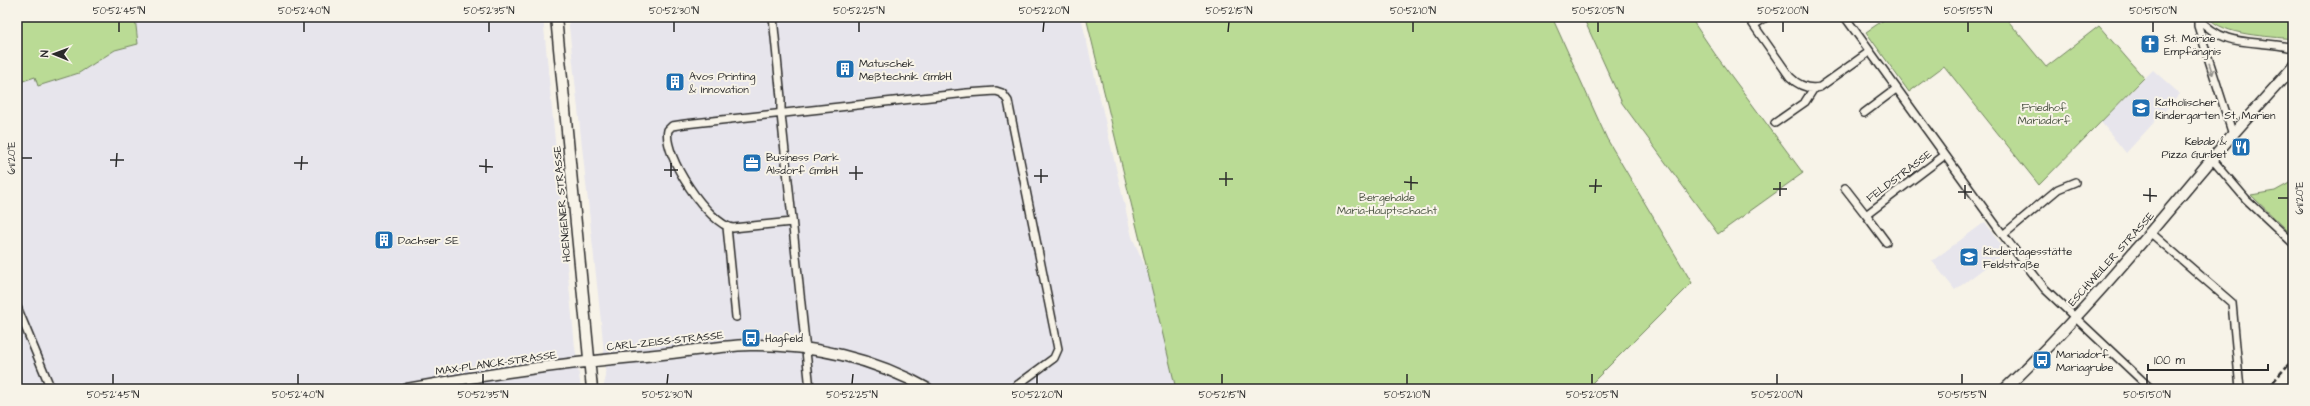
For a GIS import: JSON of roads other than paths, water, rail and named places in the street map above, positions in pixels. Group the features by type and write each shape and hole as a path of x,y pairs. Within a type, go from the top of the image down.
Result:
{"street":[{"name":"HOENGENER STRASSE","path":"556,17 588,361 592,389"},
{"path":"773,17 781,98 781,114 810,389"},
{"path":"1748,17 1796,84 1814,88 1820,87 1869,52"},
{"path":"1754,25 1766,17"},
{"name":"FELDSTRASSE","path":"1845,17 2003,235 2045,289 2151,389"},
{"path":"2198,18 2208,28 2229,39 2293,48"},
{"path":"2198,18 2198,26 2233,136"},
{"name":"ESCHWEILER STRASSE","path":"2005,389 2076,317 2151,233 2212,159 2293,67"},
{"path":"1775,123 1805,102 1814,88"},
{"path":"1864,113 1896,89"},
{"path":"736,317 727,227 697,198 679,173 668,142 668,130 672,126 996,91 1002,93 1009,108 1058,349 1054,358 1012,389"},
{"name":"FELDSTRASSE","path":"1866,215 1945,155"},
{"path":"2212,159 2246,199 2293,243"},
{"path":"2003,235 2058,189 2075,182"},
{"name":"FELDSTRASSE","path":"1845,188 1886,242"},
{"path":"727,227 792,222"},
{"path":"2151,233 2232,303 2240,389"},
{"path":"17,307 52,389"},
{"name":"CARL-ZEISS-STRASSE","path":"588,361 750,345 806,348 872,363 928,389"},
{"name":"MAX-PLANCK-STRASSE","path":"407,389 588,361"}],"railway":[{"path":"2267,389 2293,359"}],"place":[{"name":"St. Mariae Empfängnis","path":"2150,44"},
{"name":"Matuschek Meßtechnik GmbH","path":"845,69"},
{"name":"Avos Printing & Innovation","path":"675,82"},
{"name":"Katholischer Kindergarten St. Marien","path":"2141,108"},
{"name":"Kebab & Pizza Gurbet","path":"2241,147"},
{"name":"Business Park Alsdorf GmbH","path":"752,163"},
{"name":"Dachser SE","path":"384,240"},
{"name":"Kindertagesstätte Feldstraße","path":"1969,257"},
{"name":"Hagfeld","path":"751,338"},
{"name":"Mariadorf Mariagrube","path":"2042,360"}],"park label":[{"name":"Friedhof Mariadorf","path":"2044,113"},
{"name":"Bergehalde Maria-Hauptschacht","path":"1387,203"}]}
